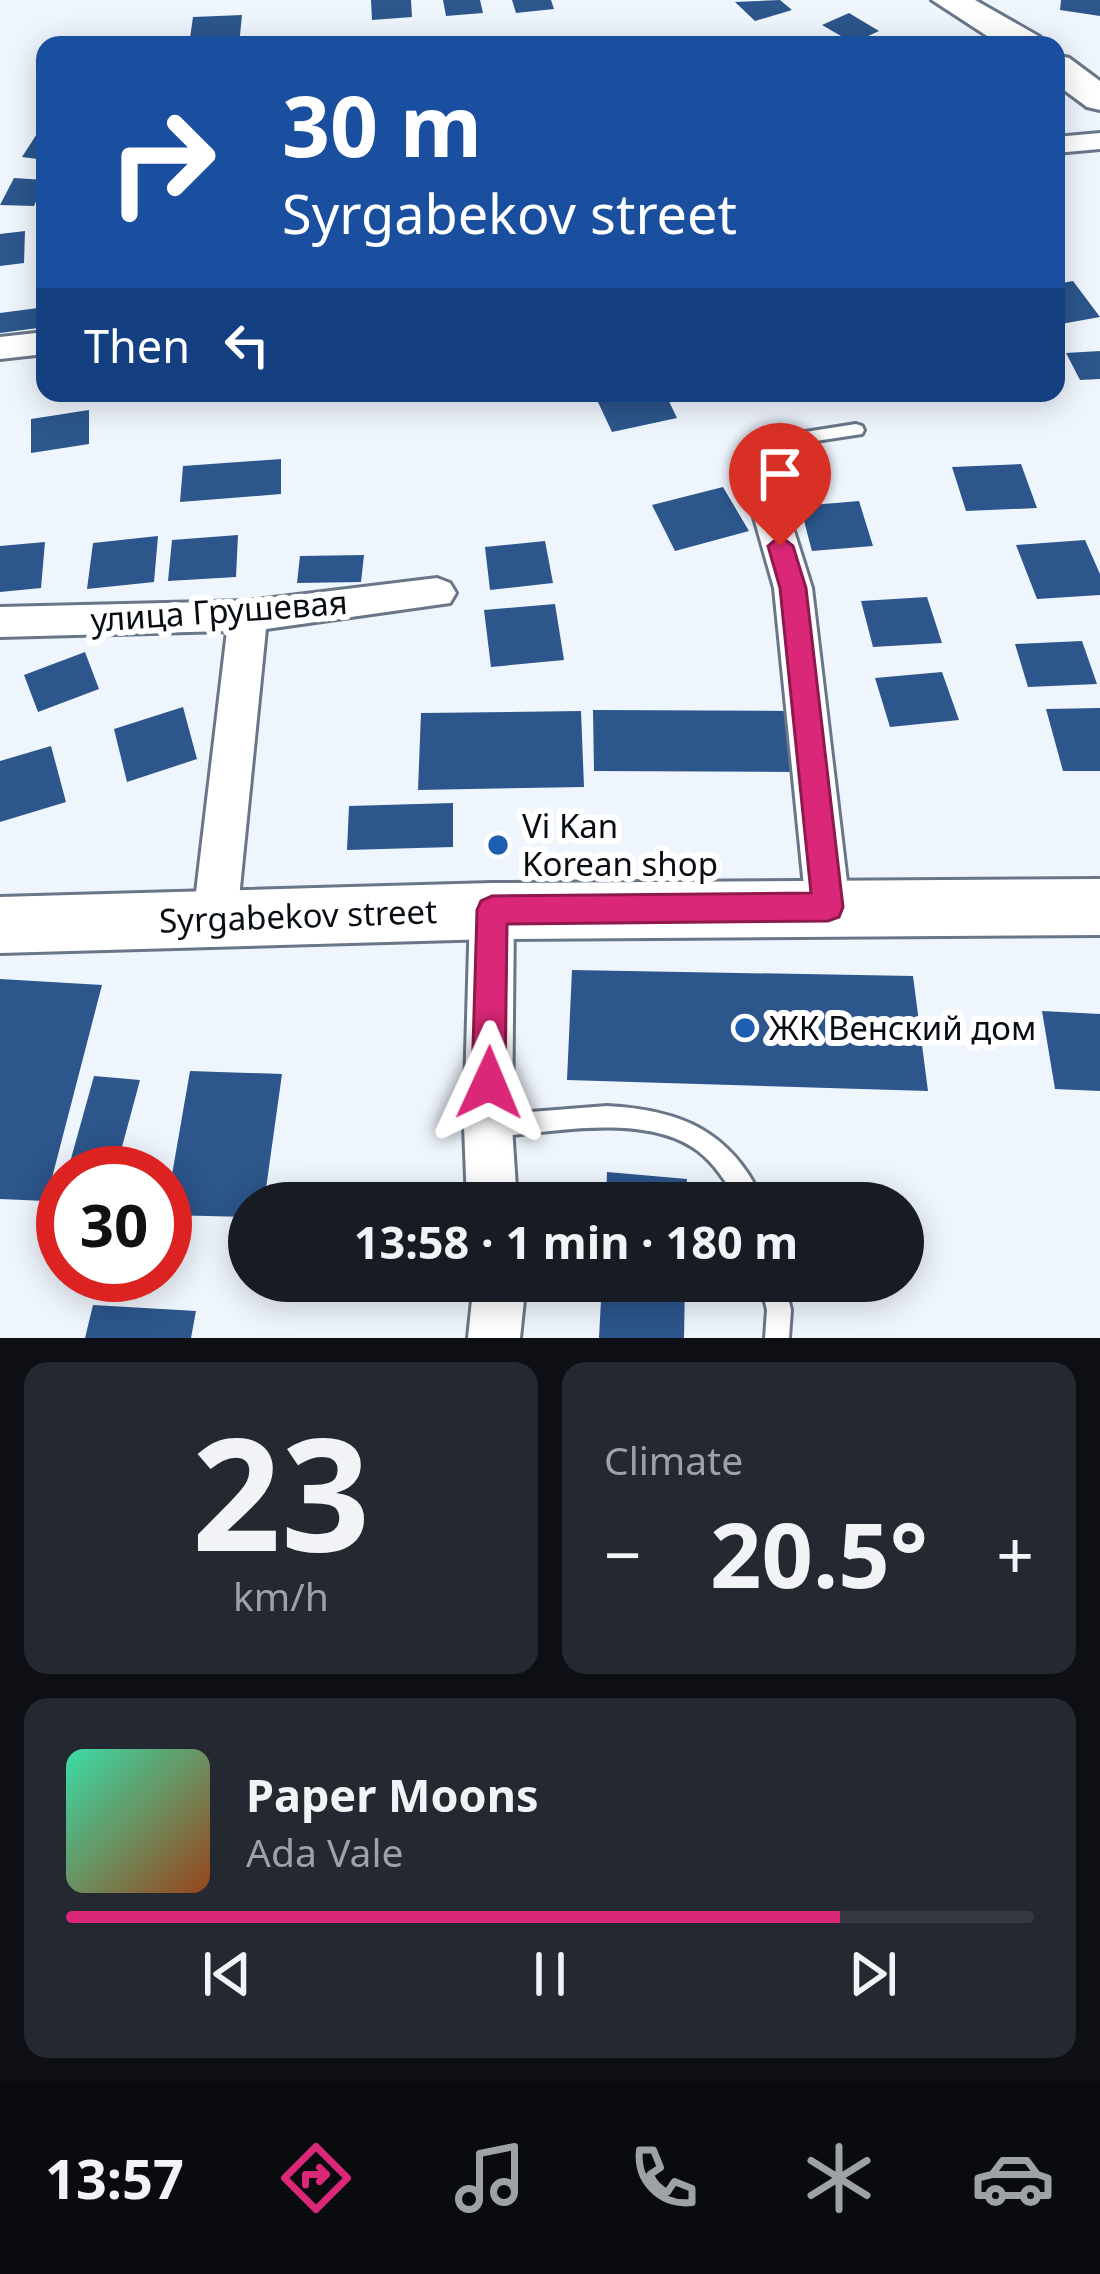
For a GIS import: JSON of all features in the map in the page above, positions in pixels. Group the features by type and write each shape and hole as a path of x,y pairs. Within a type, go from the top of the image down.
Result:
{"street":[{"path":"950,0 1012,36"},
{"path":"1065,73 1100,99"},
{"path":"1065,144 1100,141"},
{"path":"0,348 36,344"},
{"path":"755,461 793,588 828,907"},
{"name":"улица Грушевая","path":"0,622 248,616 437,593"},
{"path":"215,918 248,616"},
{"name":"Syrgabekov street","path":"0,925 492,910 1100,907"},
{"path":"492,910 488,1126 492,1182"},
{"path":"494,1338 498,1302"}],"lane":[{"path":"755,461 760,449 773,442 856,430"},
{"path":"488,1126 633,1116 688,1129 736,1167 743,1182"},
{"path":"777,1302 777,1338"}],"building":[{"path":"371,0 411,0 412,17 372,20"},
{"path":"443,0 480,0 483,13 446,16"},
{"path":"512,0 551,0 554,9 516,13"},
{"path":"780,0 792,10 755,21 735,2"},
{"path":"1061,0 1100,0 1100,16 1060,10"},
{"path":"849,13 879,31 841,36 822,25"},
{"path":"242,15 240,36 190,36 193,17"},
{"path":"36,135 36,159 22,157"},
{"path":"14,178 36,179 34,206 0,205"},
{"path":"25,231 24,263 0,266 0,234"},
{"path":"1073,281 1100,317 1065,323 1065,282"},
{"path":"36,308 36,328 0,333 0,313"},
{"path":"1100,351 1100,379 1080,380 1066,353"},
{"path":"598,402 669,402 677,418 612,432"},
{"path":"89,410 89,444 31,453 31,419"},
{"path":"281,459 281,494 180,502 183,466"},
{"path":"1021,464 1037,508 966,511 952,467"},
{"path":"723,487 749,531 675,551 652,505"},
{"path":"859,501 873,546 812,551 800,506"},
{"path":"238,535 236,577 168,581 172,540"},
{"path":"158,536 154,582 87,589 93,543"},
{"path":"1085,540 1100,574 1100,595 1037,599 1016,545"},
{"path":"545,541 553,583 490,590 485,547"},
{"path":"45,542 41,588 0,592 0,546"},
{"path":"364,555 361,582 297,583 300,556"},
{"path":"927,597 942,643 873,647 861,601"},
{"path":"555,604 564,660 491,667 484,610"},
{"path":"1082,641 1097,684 1028,687 1015,644"},
{"path":"85,652 99,689 38,712 24,675"},
{"path":"942,672 959,720 890,727 875,678"},
{"path":"183,707 197,759 127,782 114,729"},
{"path":"1100,708 1100,771 1063,771 1046,709"},
{"path":"593,710 789,711 796,772 594,771"},
{"path":"581,711 584,787 418,790 421,713"},
{"path":"51,746 66,802 0,822 0,761"},
{"path":"453,803 453,847 347,850 349,806"},
{"name":"ЖК Венский дом","path":"572,970 913,976 928,1091 567,1080"},
{"path":"0,979 102,985 60,1146 36,1146 36,1201 0,1199"},
{"path":"1042,1011 1100,1014 1100,1091 1055,1089"},
{"path":"190,1071 282,1074 267,1182 228,1182 228,1216 192,1216 192,1146 177,1146"},
{"path":"94,1076 140,1080 122,1146 75,1146"},
{"path":"607,1172 687,1179 687,1182 607,1182"},
{"path":"601,1302 685,1302 684,1338 599,1338"},
{"path":"93,1305 196,1311 191,1338 85,1338"}],"place":[{"name":"Vi Kan Korean shop","path":"498,845"},
{"name":"ЖК Венский дом","path":"745,1028"}],"route":[{"path":"489,1083 492,910 828,907 793,588 780,546"}]}
